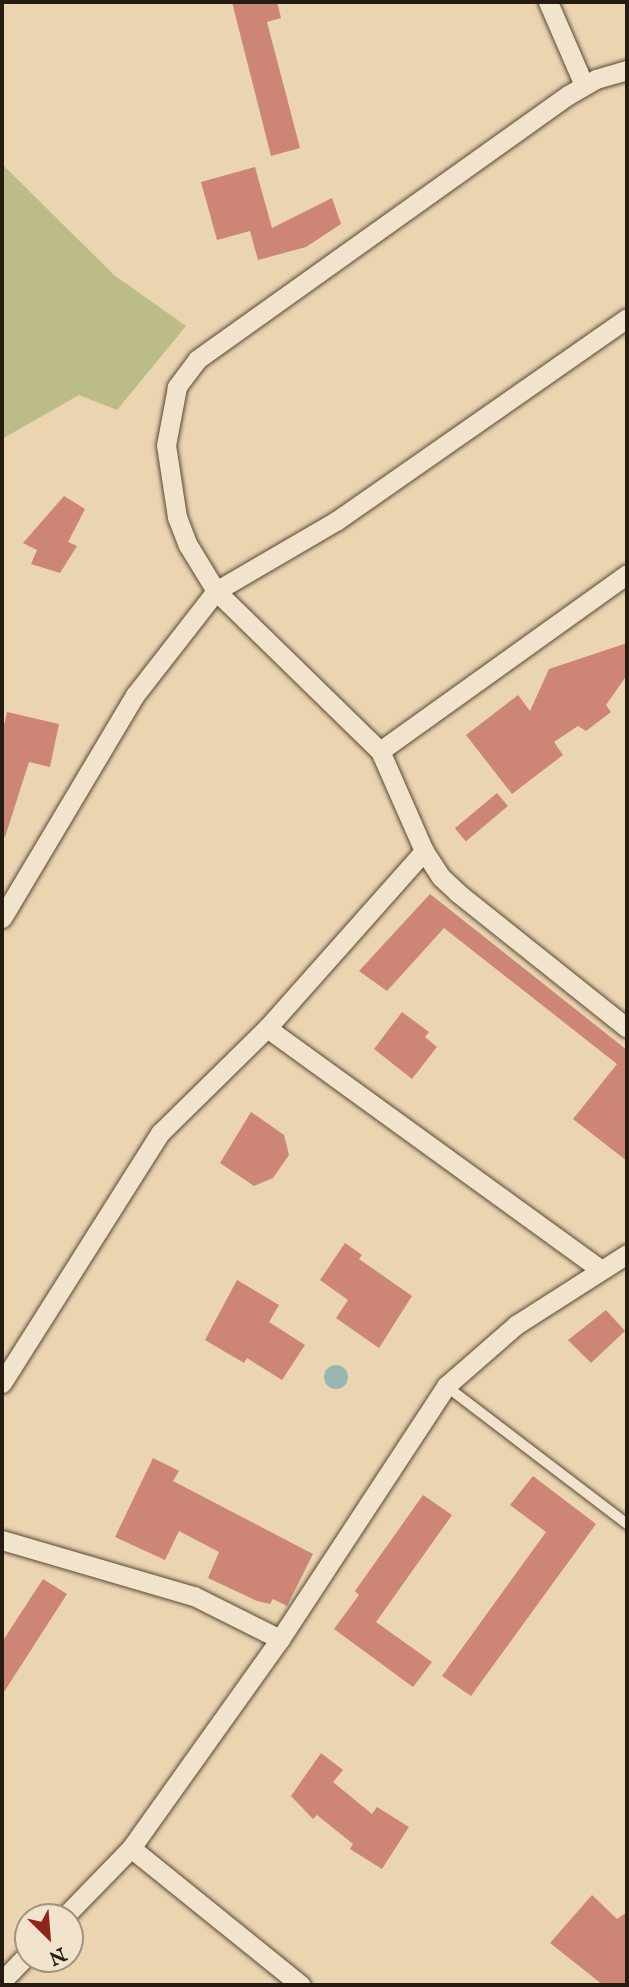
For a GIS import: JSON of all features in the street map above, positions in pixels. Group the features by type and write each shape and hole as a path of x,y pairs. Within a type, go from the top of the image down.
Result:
{"street":[{"path":"548,2 584,85"},
{"path":"627,70 584,85 197,360 177,387 166,445 177,517 188,545 216,591 380,751 424,852 440,877 627,1028"},
{"path":"2,918 135,695 216,591 336,521 627,318"},
{"path":"380,751 627,574"},
{"path":"2,1383 160,1133 267,1028 424,852"},
{"path":"267,1028 599,1268"},
{"path":"77,1903 131,1847 280,1639 446,1386 516,1325 599,1268 627,1254"},
{"path":"2,1540 194,1595 280,1639"},
{"path":"131,1847 300,1985"}],"lane":[{"path":"446,1386 627,1524"}],"green space":[{"path":"2,164 114,275 186,326 117,410 79,395 2,439"}],"water":[{"path":"336,1365 344,1369 348,1377 344,1385 336,1389 328,1385 324,1377 328,1369"}],"building":[{"path":"232,2 277,2 281,18 267,22 300,148 271,156"},
{"path":"255,167 272,228 332,198 341,224 306,247 258,260 250,231 217,240 201,182"},
{"path":"64,496 85,509 68,542 77,546 60,573 31,564 37,550 23,543"},
{"path":"627,643 627,675 606,705 611,712 586,731 578,726 554,742 563,755 512,794 466,735 518,695 530,711 549,669"},
{"path":"7,712 59,724 50,767 29,762 5,837 2,836 2,734"},
{"path":"497,793 508,806 466,841 455,828"},
{"path":"430,894 627,1050 627,1161 573,1119 617,1064 444,928 387,991 359,971"},
{"path":"402,1012 429,1032 425,1037 437,1047 412,1079 374,1049"},
{"path":"251,1112 284,1135 289,1155 273,1178 254,1186 220,1163"},
{"path":"345,1243 362,1255 359,1259 412,1296 379,1348 336,1318 348,1300 320,1280"},
{"path":"237,1280 279,1305 269,1322 305,1345 282,1380 247,1358 244,1363 205,1340"},
{"path":"606,1310 625,1331 591,1363 568,1340"},
{"path":"153,1458 179,1471 173,1481 313,1554 287,1606 273,1599 270,1604 257,1601 208,1578 219,1552 179,1531 165,1560 115,1537"},
{"path":"533,1476 596,1524 471,1696 442,1676 546,1532 510,1505"},
{"path":"423,1495 452,1515 376,1622 432,1662 413,1687 334,1629 359,1595 355,1591"},
{"path":"43,1579 67,1594 2,1695 2,1642"},
{"path":"321,1753 343,1770 333,1782 372,1814 377,1807 409,1827 382,1869 350,1849 353,1844 317,1815 313,1819 291,1796"},
{"path":"592,1895 617,1919 627,1912 627,1985 603,1985 550,1943"}]}
